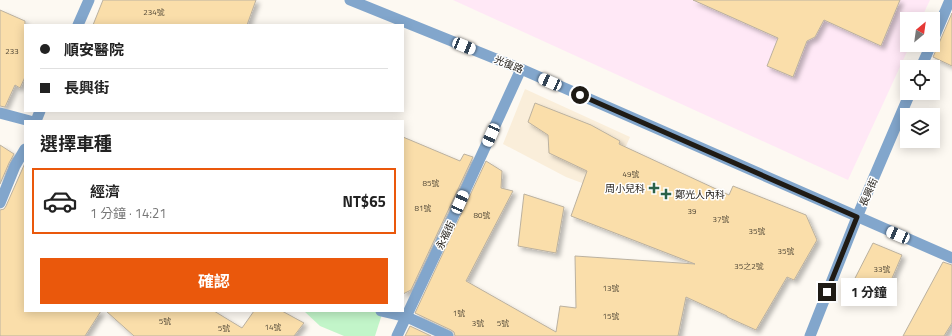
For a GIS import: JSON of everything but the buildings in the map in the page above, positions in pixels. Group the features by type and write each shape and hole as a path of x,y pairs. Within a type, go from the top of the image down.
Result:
{"street":[{"path":"78,24 89,0"},
{"name":"光復路","path":"350,0 521,69 952,258"},
{"path":"940,24 950,0"},
{"name":"永福街","path":"397,336 521,69"},
{"name":"長興街","path":"810,336 857,217 907,100"},
{"path":"0,113 26,120"},
{"path":"0,203 15,166 24,152"},
{"path":"385,312 406,317 448,336"}],"shaded area":[{"path":"453,0 930,0 924,12 900,12 900,52 907,52 903,60 900,60 900,67 848,180"},
{"path":"525,89 630,137 606,192 566,177 503,144"}],"green space":[{"path":"305,312 383,312 375,336 344,336 320,326"}],"place":[{"name":"周小兒科","path":"654,188"},
{"name":"鄭光人內科","path":"666,194"}],"route":[{"path":"580,95 857,217 827,292"}]}
